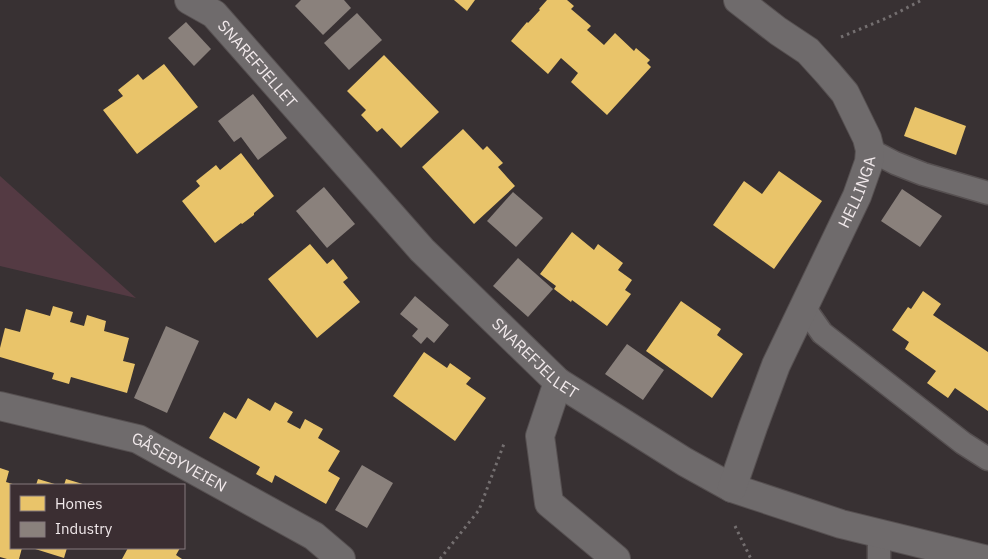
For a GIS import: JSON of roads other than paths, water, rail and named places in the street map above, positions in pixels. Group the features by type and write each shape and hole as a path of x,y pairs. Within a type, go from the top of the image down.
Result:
{"street":[{"name":"SNAREFJELLET","path":"190,0 214,14 422,250 558,382 685,462 732,488 841,524 879,546 984,559"},
{"name":"HELLINGA","path":"732,488 776,364 857,196 870,150 867,138 845,93 808,51 778,31 738,0"},
{"path":"558,382 540,436 549,503 616,559"},
{"name":"GÅSEBYVEIEN","path":"0,406 138,439 314,536 341,559"}],"lane":[{"path":"870,150 895,163 923,174 988,193"},
{"path":"803,306 822,333 963,443 988,459"}]}
